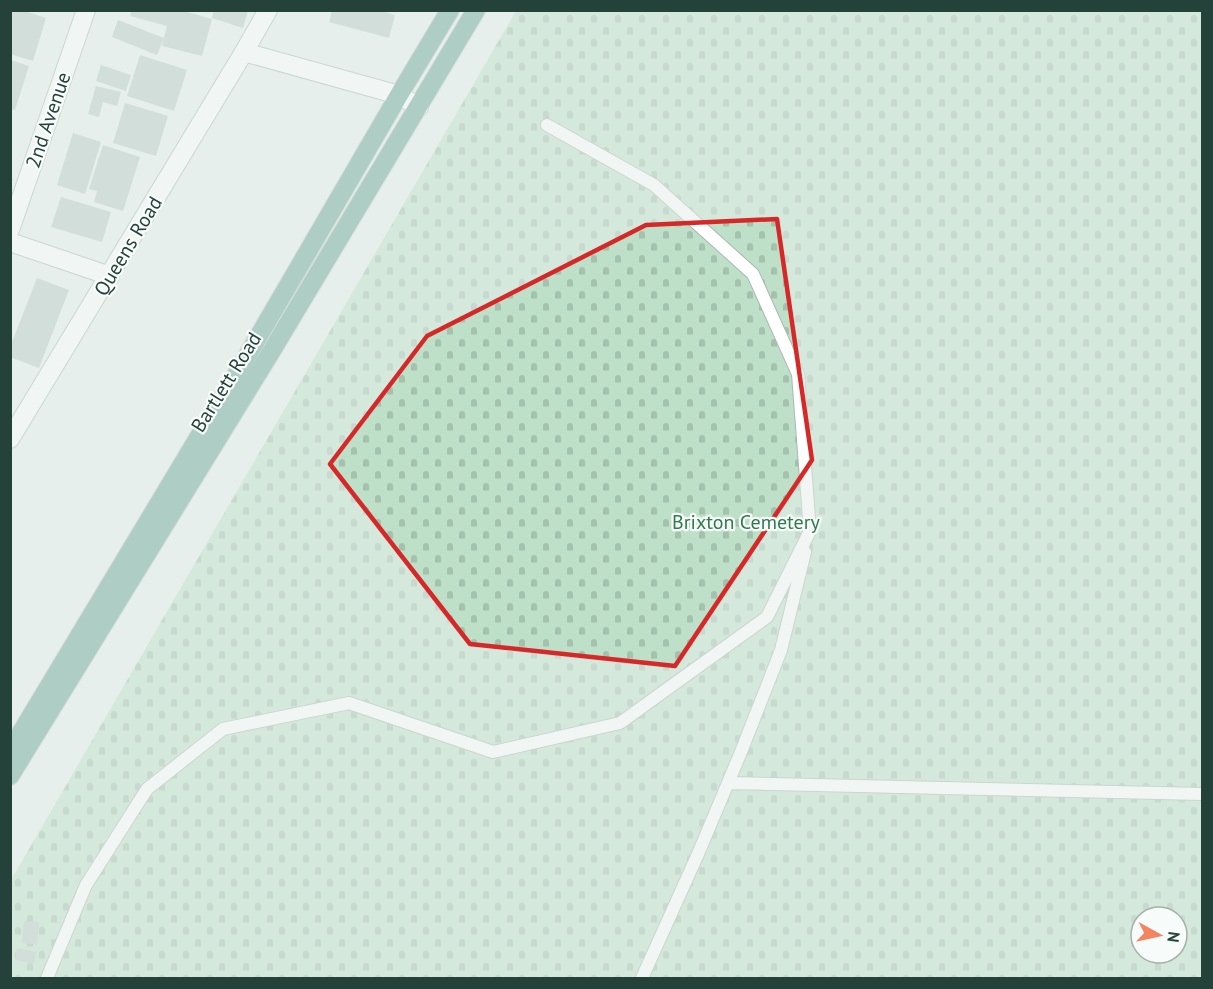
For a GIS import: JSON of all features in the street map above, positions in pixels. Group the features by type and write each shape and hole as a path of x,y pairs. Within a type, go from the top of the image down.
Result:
{"main road":[{"name":"2nd Avenue","path":"10,230 86,10"},
{"name":"Queens Road","path":"10,439 268,10"},
{"name":"Bartlett Road","path":"10,751 233,380 450,10"},
{"name":"Bartlett Road","path":"10,776 271,352 419,107 472,12"},
{"path":"244,52 399,95 419,107"},
{"path":"10,242 110,276"}],"lane":[{"path":"547,125 654,185 753,274 798,374 810,531 782,650 698,854 642,978"},
{"path":"47,978 86,885 147,789 223,729 349,704 494,752 620,723 767,617 810,531"},
{"path":"728,783 1203,794"}],"highlighted area":[{"path":"777,219 812,460 675,666 470,644 330,464 427,336 646,225"}],"green space":[{"name":"Brixton Cemetery","path":"516,11 1202,11 1202,978 11,978 11,880"}],"building":[{"path":"10,10 22,10 46,18 33,61 10,54"},
{"path":"132,10 180,10 212,19 202,56 162,46 167,26 130,16"},
{"path":"214,10 248,10 243,28 212,18"},
{"path":"332,10 378,10 395,15 389,38 329,22"},
{"path":"118,20 164,38 157,55 112,37"},
{"path":"140,55 187,70 174,111 127,96"},
{"path":"10,60 29,66 15,110 10,109"},
{"path":"101,65 131,75 126,91 96,81"},
{"path":"96,86 121,92 117,106 103,102 99,117 88,114"},
{"path":"125,103 168,116 156,156 113,143"},
{"path":"73,133 101,142 85,194 57,185"},
{"path":"103,145 140,157 123,211 94,202 97,191 89,189"},
{"path":"61,197 111,212 102,242 51,227"},
{"path":"37,278 69,290 39,368 10,357 10,347"},
{"path":"24,921 39,922 37,945 22,943"},
{"path":"17,948 36,952 34,964 15,960"}]}
